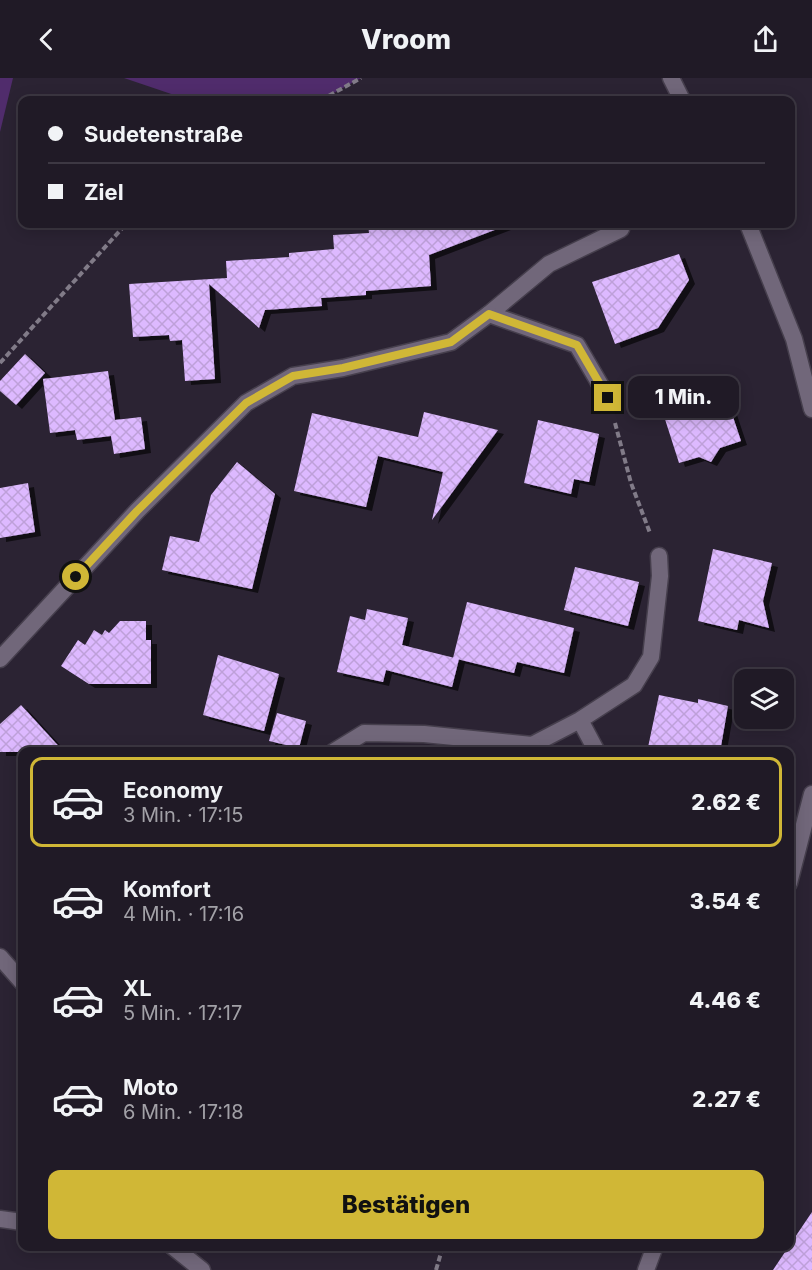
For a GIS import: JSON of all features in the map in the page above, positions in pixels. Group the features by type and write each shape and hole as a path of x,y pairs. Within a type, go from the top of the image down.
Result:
{"street":[{"path":"671,78 680,96"},
{"path":"750,228 794,339 812,409"},
{"path":"0,659 137,511 246,403 293,376 343,368 451,342 549,264 621,229"},
{"path":"489,314 577,345 608,398"},
{"path":"341,747 364,733 424,734 532,745 580,720 634,686 651,657 660,576 659,556"},
{"path":"580,720 594,747"},
{"path":"794,865 812,799"},
{"path":"0,957 18,977"},
{"path":"0,1220 18,1222"},
{"path":"178,1251 202,1270"},
{"path":"646,1270 653,1251"}],"path":[{"path":"328,96 361,78"},
{"path":"0,363 122,228"},
{"path":"608,398 632,483 659,556"},
{"path":"436,1270 442,1251"}],"shaded area":[{"path":"0,78 13,78 0,132"},
{"path":"124,78 361,78 328,96 177,96"}],"building":[{"path":"368,228 500,228 429,255 431,286 366,291 366,295 321,298 322,306 265,310 259,328 209,284 215,379 185,381 182,340 170,341 169,335 133,337 129,284 227,278 226,261 289,257 289,253 334,249 333,235 369,233"},
{"path":"679,254 689,280 658,328 615,344 592,282"},
{"path":"25,354 45,373 16,405 0,391 0,381"},
{"path":"108,371 115,420 141,417 145,449 114,454 111,436 77,440 75,430 50,433 43,379"},
{"path":"717,395 724,414 731,411 741,441 720,448 711,462 699,457 679,463 663,413"},
{"path":"424,412 498,430 432,520 443,472 378,456 366,507 294,491 312,413 418,437"},
{"path":"538,420 599,434 589,482 574,479 571,494 524,483"},
{"path":"237,462 275,494 252,589 162,570 170,536 199,542 211,495"},
{"path":"28,483 35,532 0,538 0,488"},
{"path":"713,549 772,563 763,601 769,628 739,620 737,630 698,621"},
{"path":"575,567 639,582 628,626 564,610"},
{"path":"467,602 574,628 564,673 517,662 514,673 453,658"},
{"path":"367,609 408,618 402,645 459,659 452,687 386,670 383,682 337,672 350,616 365,620"},
{"path":"120,621 146,621 146,640 151,640 151,684 89,684 61,666 78,640 85,645 94,630 102,635 105,630 109,633"},
{"path":"218,655 279,674 264,731 203,715"},
{"path":"659,695 698,703 698,699 728,706 721,747 648,747"},
{"path":"21,705 59,747 18,747 18,752 0,752 0,724"},
{"path":"277,713 306,721 299,747 269,741"},
{"path":"812,1212 812,1270 773,1270 786,1251 794,1251 794,1239"}],"route":[{"path":"76,577 137,511 246,403 293,376 343,368 451,342 489,314 577,345 608,398"}]}
